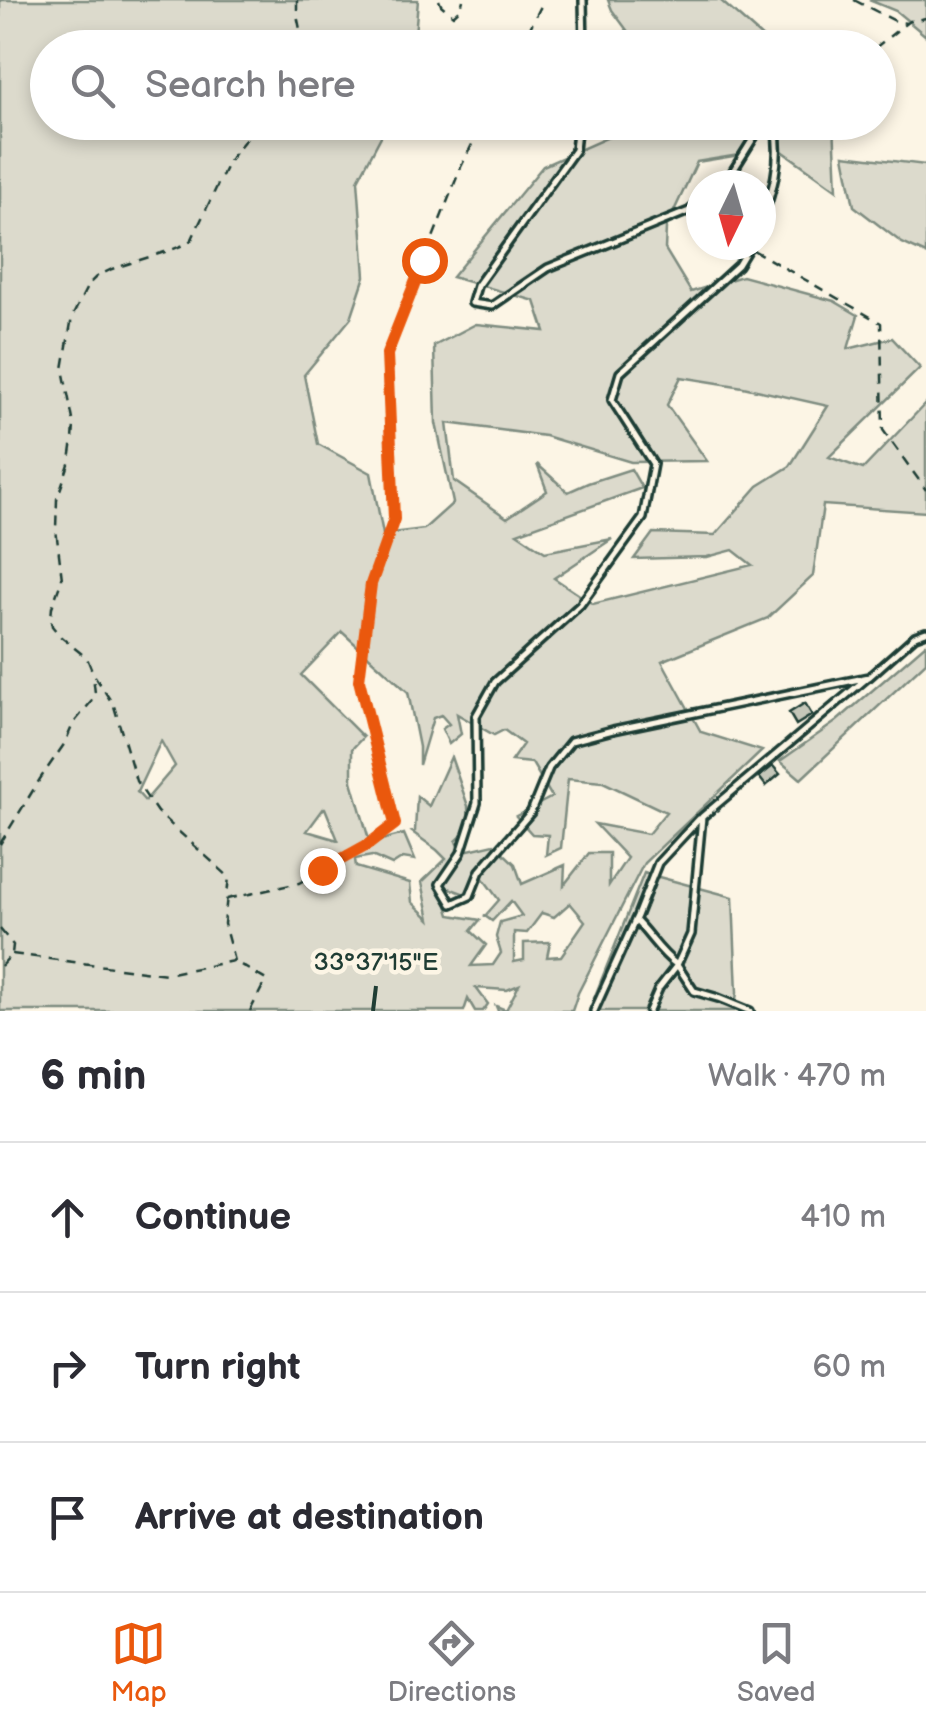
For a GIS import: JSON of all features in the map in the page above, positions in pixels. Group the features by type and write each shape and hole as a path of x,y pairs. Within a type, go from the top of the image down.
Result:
{"lane":[{"path":"583,0 584,30"},
{"path":"576,140 575,150 477,286 472,304 492,306 548,268 686,212"},
{"path":"734,170 752,140"},
{"path":"776,172 777,140"},
{"path":"741,260 620,373 612,400 652,464 643,518 580,606 495,682 476,716 477,804 461,853 440,884 452,904 470,896 480,870 531,812 549,768 572,741 869,677"},
{"path":"594,1011 658,862 702,817 915,636 926,632"},
{"path":"649,1011 658,988 677,965 691,934 702,817"},
{"path":"635,920 664,956 677,965 694,991 750,1011"}],"path":[{"path":"297,0 300,30"},
{"path":"439,0 453,14 464,0"},
{"path":"529,30 544,0"},
{"path":"854,0 896,22 926,18"},
{"path":"896,32 907,23"},
{"path":"245,140 230,160 192,238 172,250 112,268 96,278 88,285 72,317 63,368 74,426 70,461 56,499 62,578 51,618 61,637 87,658 114,706 136,781 157,812 229,877 224,924 234,960 266,980 250,1011"},
{"path":"226,900 299,883 369,844 395,824 359,680 371,584 394,519 387,354 474,140"},
{"path":"774,260 881,323 884,430 926,490"},
{"path":"0,844 65,743 72,724 92,702 93,673"},
{"path":"0,929 13,946 12,954 0,967"},
{"path":"12,954 166,974 234,960"}],"shaded area":[{"path":"0,0 418,0 415,30 30,30 30,140 379,140 358,180 365,276 351,318 304,375 318,444 371,473 383,534 424,529 453,503 436,423 434,346 476,324 545,331 535,301 452,277 543,166 602,140 748,140 739,155 697,162 693,170 686,170 686,185 666,228 665,249 691,292 742,276 834,301 858,315 848,349 892,338 920,368 829,457 863,469 926,403 926,512 823,505 813,576 768,618 662,661 701,732 762,751 644,863 572,1011 498,1011 496,1006 506,1010 519,985 507,990 476,988 488,1004 483,1011 475,1011 468,999 464,1011 0,1011","holes":["681,377 828,406 790,466 758,486 715,535 653,533 634,559 707,557 733,550 752,565 593,604 554,578 612,539 545,552 517,533 642,488 631,469 568,492 537,464 547,491 507,518 454,481 447,423 545,436 631,462 707,461 667,405","342,632 408,692 419,765 433,718 441,715 449,724 442,729 449,744 461,734 457,714 494,735 504,730 523,744 511,761 532,763 552,797 516,816 532,834 548,835 546,855 561,848 568,779 603,782 666,812 648,834 595,824 627,858 609,885 609,853 589,853 564,885 565,865 522,884 515,864 494,844 460,852 456,841 469,829 468,806 451,757 429,806 417,796 412,832 446,859 422,882 430,919 412,902 410,883 356,867 355,859 372,856 392,865 403,858 415,860 404,834 370,843 352,781 352,749 363,737 301,675","161,741 175,766 145,801 137,792","325,808 338,840 307,831","477,870 499,900 485,916 492,921 511,901 522,916 500,922 496,937 501,953 493,965 471,966 486,945 471,931 480,920 450,915 441,885 465,894","570,903 585,921 561,956 547,957 550,942 524,943 524,960 514,962 514,932 527,933 542,913 554,917"]},
{"path":"608,0 720,0 754,30 627,30"},
{"path":"869,0 926,0 926,36 896,11"},
{"path":"781,140 835,140 837,190 781,150"},
{"path":"844,155 926,165 926,254 902,243 854,206"},
{"path":"926,644 926,662 801,779 780,761 837,721"},
{"path":"644,873 733,897 737,993 734,1011 589,1011"}],"building":[{"path":"805,703 812,715 796,725 789,713"},
{"path":"773,766 780,774 766,786 759,777"}],"route":[{"path":"322,870 369,844 395,824 359,680 371,584 394,519 387,354 424,260"}]}
